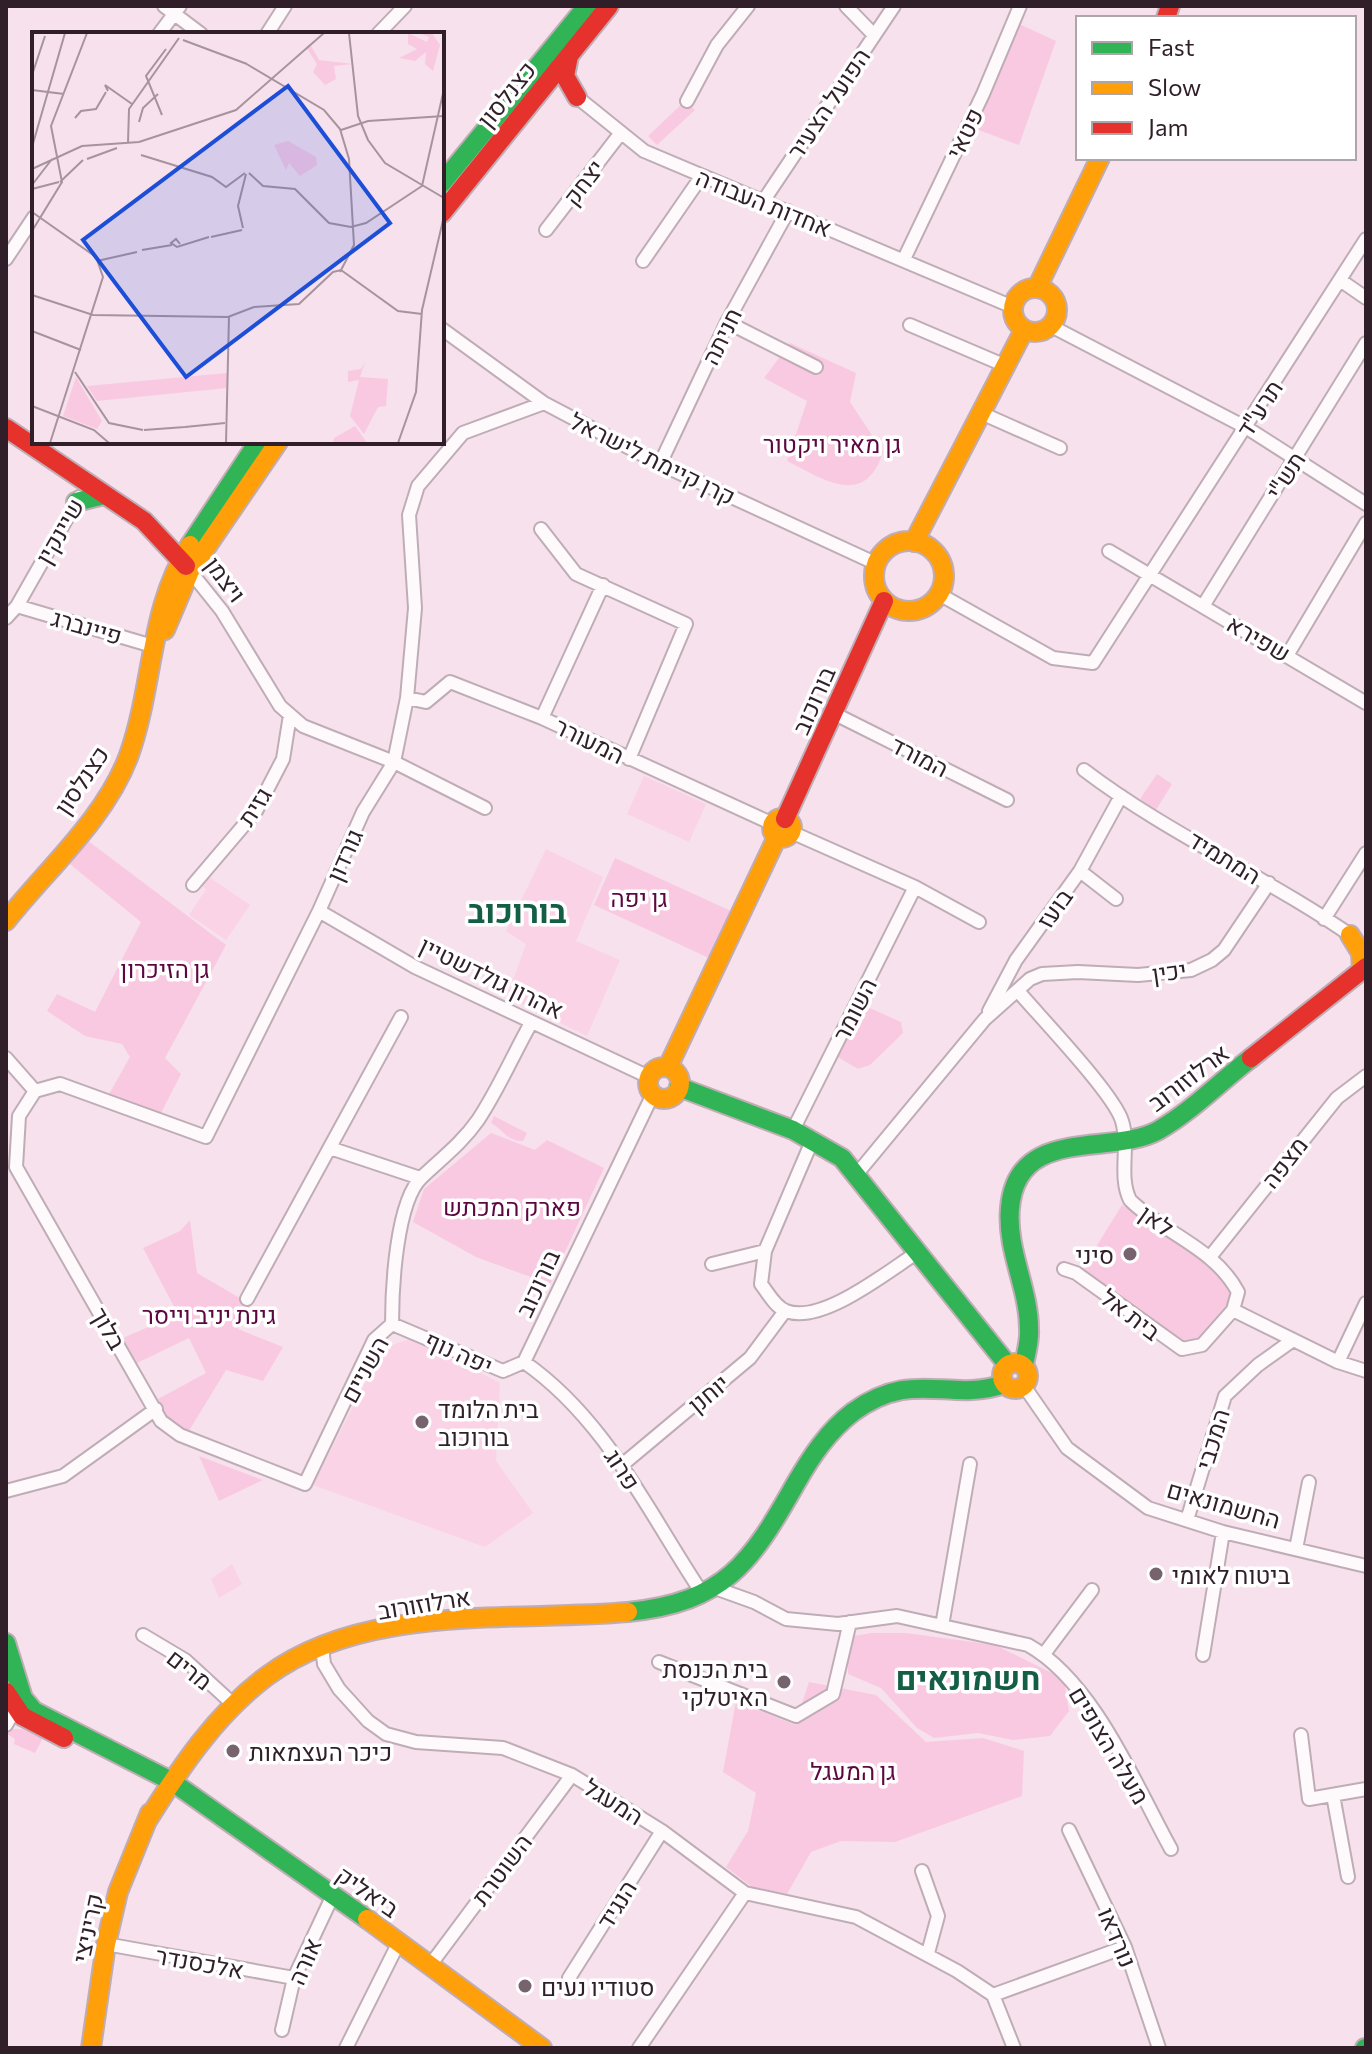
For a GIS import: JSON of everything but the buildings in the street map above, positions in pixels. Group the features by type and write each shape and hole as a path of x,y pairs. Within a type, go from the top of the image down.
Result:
{"street":[{"path":"268,32 285,6"},
{"path":"380,32 405,6"},
{"name":"כצנלסון","path":"444,180 587,6"},
{"name":"כצנלסון","path":"444,210 609,6"},
{"path":"687,101 717,45 748,6"},
{"path":"846,6 874,35"},
{"name":"הפועל הצעיר","path":"764,200 894,6"},
{"name":"פטאי","path":"904,259 983,94 1020,6"},
{"path":"160,32 173,9 199,32"},
{"path":"570,53 565,76 577,97"},
{"name":"אחדות העבודה","path":"532,71 550,77 644,151 1013,307"},
{"name":"יצחק","path":"546,230 620,134"},
{"path":"1037,288 1099,160"},
{"path":"643,261 701,177"},
{"name":"חניתה","path":"660,464 727,322 788,211"},
{"path":"6,259 32,220"},
{"name":"תרע\"ד","path":"1150,576 1366,239"},
{"path":"1340,280 1366,298"},
{"path":"1037,288 1056,301 1056,320 1040,332 1024,330 1016,322 1013,307 1021,292 1037,288"},
{"path":"727,322 816,367"},
{"path":"910,325 1006,366"},
{"path":"1051,326 1247,428 1366,504"},
{"name":"קרן קיימת לישראל","path":"444,330 544,403 660,464 877,564"},
{"path":"914,542 1024,330"},
{"name":"תש\"י","path":"1203,606 1366,343"},
{"name":"גורדון","path":"35,1091 60,1084 206,1137 319,911 363,812 394,762 407,698 415,608 409,515 418,486 463,433 544,403"},
{"path":"981,413 1060,448"},
{"name":"ויצמן","path":"6,428 32,441"},
{"name":"כצנלסון","path":"6,921 120,774 132,745 156,647 185,565 257,444"},
{"name":"כצנלסון","path":"185,565 276,444"},
{"name":"ויצמן","path":"42,446 87,484 144,521 222,611 280,706 303,726 394,762 485,808"},
{"name":"שיינקין","path":"6,618 17,606 87,484"},
{"path":"76,502 104,495"},
{"path":"1288,654 1366,523"},
{"path":"541,529 576,574 686,624 629,759"},
{"path":"914,542 934,552 941,561 943,584 932,602 913,611 892,607 884,601 875,583 877,564 891,546 914,542"},
{"name":"שפירא","path":"1109,551 1288,654 1366,703"},
{"path":"939,594 1053,658 1093,663 1150,576"},
{"path":"542,718 603,585"},
{"name":"בורוכוב","path":"668,1067 884,601"},
{"name":"פיינברג","path":"17,606 156,647"},
{"name":"המעורר","path":"407,698 426,702 450,682 542,718 915,887 979,922"},
{"name":"המורד","path":"833,713 1007,800"},
{"name":"גזית","path":"193,885 256,811 283,759 290,715"},
{"name":"המתמיד","path":"1084,770 1121,796 1269,883 1366,947"},
{"name":"בועז","path":"985,1019 1016,960 1080,871 1121,796"},
{"path":"1324,919 1366,853"},
{"path":"1080,871 1116,899"},
{"name":"יכין","path":"1030,979 1054,973 1149,974 1191,970 1224,950 1269,883"},
{"name":"השומר","path":"793,1130 915,887"},
{"name":"אהרון גולדשטיין","path":"319,911 415,967 651,1086"},
{"path":"1350,935 1361,953 1364,969"},
{"path":"1016,960 1030,979 1018,991"},
{"name":"ארלוזורוב","path":"1016,1365 1030,1327 1009,1235 1008,1214 1014,1185 1035,1161 1053,1151 1081,1144 1143,1138 1175,1119 1364,969"},
{"name":"בועז","path":"856,1175 985,1019 1018,991"},
{"name":"לאן","path":"1018,991 1113,1104 1123,1124 1125,1187 1130,1200 1210,1257 1238,1292 1233,1310"},
{"path":"247,1299 401,1017"},
{"name":"השניים","path":"156,1409 161,1421 180,1435 305,1484 374,1340 392,1324 392,1278 401,1225 420,1178 449,1155 478,1119 531,1023"},
{"path":"6,1058 35,1091"},
{"path":"668,1067 678,1075 679,1087 668,1098 651,1086 659,1068 668,1067"},
{"name":"מצפה","path":"1210,1257 1337,1098 1366,1076"},
{"name":"בורוכוב","path":"524,1362 651,1086"},
{"path":"679,1087 793,1130 842,1158 918,1252 1028,1378 1024,1386 1011,1389 1004,1384 1001,1376 1016,1365"},
{"name":"בלוך","path":"35,1091 19,1116 16,1167 156,1409"},
{"path":"812,1141 765,1251 761,1284 785,1311 806,1314 854,1294 918,1252"},
{"path":"330,1148 420,1178"},
{"path":"712,1264 765,1251"},
{"name":"בית אל","path":"1064,1269 1076,1273 1182,1349 1202,1345 1233,1310"},
{"path":"1338,1362 1366,1303"},
{"path":"1233,1310 1338,1362 1366,1371"},
{"name":"יוחנן","path":"622,1465 750,1358 785,1311"},
{"name":"יפה נוף","path":"392,1324 503,1371 524,1362"},
{"name":"המכבי","path":"1187,1520 1225,1396 1258,1365 1293,1340"},
{"name":"פרוג","path":"524,1362 561,1389 622,1465 708,1591"},
{"name":"ארלוזורוב","path":"167,1779 211,1722 286,1664 322,1647 426,1625 504,1615 590,1615 682,1604 733,1575 763,1541 822,1444 853,1412 902,1389 923,1386 974,1390 1004,1384"},
{"name":"החשמונאים","path":"1024,1386 1067,1448 1148,1508 1223,1532 1366,1566"},
{"path":"6,1491 63,1476 156,1409"},
{"path":"942,1626 970,1464"},
{"path":"1296,1549 1309,1482"},
{"path":"1203,1655 1223,1532"},
{"path":"1044,1654 1092,1590"},
{"name":"מעלה הצופים","path":"708,1591 754,1602 786,1619 850,1622 897,1616 1028,1645 1067,1674 1106,1732 1171,1849"},
{"path":"659,1662 796,1716 833,1694 850,1622"},
{"name":"מרים","path":"143,1635 185,1660 231,1709"},
{"path":"6,1643 14,1713"},
{"name":"המעגל","path":"322,1647 324,1664 339,1689 368,1721 386,1734 416,1742 503,1748 572,1775 662,1831 745,1893 856,1917 928,1953 993,1995"},
{"name":"ביאליק","path":"14,1713 34,1711 167,1779 431,1964 542,2048"},
{"name":"ביאליק","path":"14,1713 167,1779"},
{"path":"1301,1735 1309,1799 1366,1789"},
{"name":"השוטרת","path":"431,1964 572,1775"},
{"name":"קריניצי","path":"91,2048 106,1944 118,1892 167,1779"},
{"path":"1333,1795 1348,1877"},
{"name":"נורדאו","path":"1069,1830 1125,1947 1159,2048"},
{"name":"הנגיד","path":"569,1978 662,1831"},
{"path":"922,1871 938,1916 928,1953"},
{"path":"639,2048 745,1893"},
{"name":"אורה","path":"282,2030 294,1978 333,1895"},
{"path":"346,2048 399,1942"},
{"name":"אלכסנדר","path":"106,1944 294,1978"},
{"path":"1014,2048 993,1995 1125,1947"}],"shaded area":[{"path":"644,776 706,804 689,842 627,814"},
{"path":"546,849 603,877 576,941 620,960 587,1036 507,997 526,944 506,931"},
{"path":"206,875 250,905 226,940 189,915 206,889 200,884"},
{"name":"בית הלומד בורוכוב","path":"413,1338 500,1383 496,1461 533,1513 485,1547 313,1485 383,1348"},
{"path":"232,1564 242,1584 219,1598 211,1579"}],"green space":[{"path":"1019,24 1056,41 1019,145 976,129"},
{"path":"685,101 695,110 657,145 648,136"},
{"name":"גן מאיר ויקטור","path":"790,343 856,373 850,402 883,452 875,469 865,480 854,485 842,485 787,461 807,401 764,378"},
{"path":"1157,774 1172,784 1156,810 1140,799"},
{"name":"גן הזיכרון","path":"79,834 226,945 165,1058 181,1074 161,1113 148,1116 109,1094 130,1057 122,1044 85,1036 47,1011 57,994 95,1012 141,922 60,856"},
{"name":"גן יפה","path":"615,858 731,911 709,958 594,905"},
{"path":"863,1005 901,1022 903,1033 870,1065 858,1069 836,1056"},
{"path":"494,1116 527,1133 523,1141 509,1137 491,1123"},
{"name":"פארק המכתש","path":"491,1133 535,1150 547,1140 604,1168 550,1284 476,1257 413,1222 424,1189"},
{"path":"1122,1205 1203,1259 1228,1285 1231,1303 1220,1321 1200,1342 1175,1343 1081,1271"},
{"name":"גינת יניב וייסר","path":"190,1220 197,1273 250,1304 238,1329 283,1347 263,1381 226,1370 187,1434 165,1419 158,1399 206,1373 189,1338 137,1363 123,1338 178,1314 143,1248 180,1231"},
{"path":"199,1456 263,1480 219,1501"},
{"path":"871,1633 906,1633 995,1645 1064,1679 1069,1711 1050,1736 1013,1740 978,1733 934,1738 917,1728 881,1688 848,1674 848,1637"},
{"name":"גן המעגל","path":"809,1682 876,1695 926,1742 983,1738 1024,1751 1022,1796 895,1842 841,1841 811,1852 787,1894 752,1887 726,1867 748,1831 756,1793 723,1772 736,1701 795,1725"},
{"path":"11,1729 22,1729 43,1738 35,1753 14,1744 15,1739 7,1734"}],"traffic: fast":[{"path":"444,181 587,6"},
{"path":"190,545 257,444"},
{"path":"76,502 104,495"},
{"path":"1024,1365 1029,1338 1028,1314 1010,1224 1016,1182 1030,1164 1048,1154 1139,1138 1159,1130 1195,1105 1251,1058"},
{"path":"679,1087 793,1130 842,1158 1007,1364"},
{"path":"628,1612 689,1599 732,1574 764,1536 821,1445 853,1412 894,1392 984,1389 1004,1384"},
{"path":"6,1643 23,1698 34,1711 171,1781 367,1919"}],"traffic: slow":[{"path":"1037,288 1099,160"},
{"path":"1035,288 1051,294 1057,310 1051,326 1035,332 1019,326 1013,310 1019,294 1035,288"},
{"path":"914,542 1024,330"},
{"path":"165,630 190,571 277,444"},
{"path":"909,541 928,547 938,557 944,576 938,595 928,605 909,611 890,605 880,595 874,576 880,557 890,547 909,541"},
{"path":"6,921 91,821 119,778 137,728 159,621 177,569 190,545"},
{"path":"782,818 789,821 792,828 789,835 782,838 775,835 772,828 775,821 782,818"},
{"path":"668,1067 777,837"},
{"path":"1350,935 1361,953 1362,970"},
{"path":"664,1067 675,1072 680,1083 675,1094 664,1099 653,1094 648,1083 653,1072 664,1067"},
{"path":"1015,1363 1025,1366 1028,1376 1025,1386 1015,1389 1005,1386 1002,1376 1005,1366 1015,1363"},
{"path":"147,1821 186,1762 231,1707 267,1676 306,1653 349,1637 394,1626 441,1620 628,1612"},
{"path":"91,2048 106,1944 118,1892 150,1813"},
{"path":"367,1919 542,2048"}],"traffic: jam":[{"path":"444,211 609,6"},
{"path":"1167,16 1170,6"},
{"path":"569,56 565,76 577,97"},
{"path":"6,428 144,521 186,566"},
{"path":"785,819 884,601"},
{"path":"1251,1058 1366,967"},
{"path":"6,1692 22,1716 64,1738"}],"place":[{"name":"סיני","path":"1130,1254"},
{"name":"בית הלומד בורוכוב","path":"422,1422"},
{"name":"ביטוח לאומי","path":"1156,1574"},
{"name":"בית הכנסת האיטלקי","path":"784,1682"},
{"name":"כיכר העצמאות","path":"233,1751"},
{"name":"סטודיו נעים","path":"525,1986"}],"district":[{"name":"בורוכוב","path":"517,910"},
{"name":"חשמונאים","path":"968,1677"}]}
